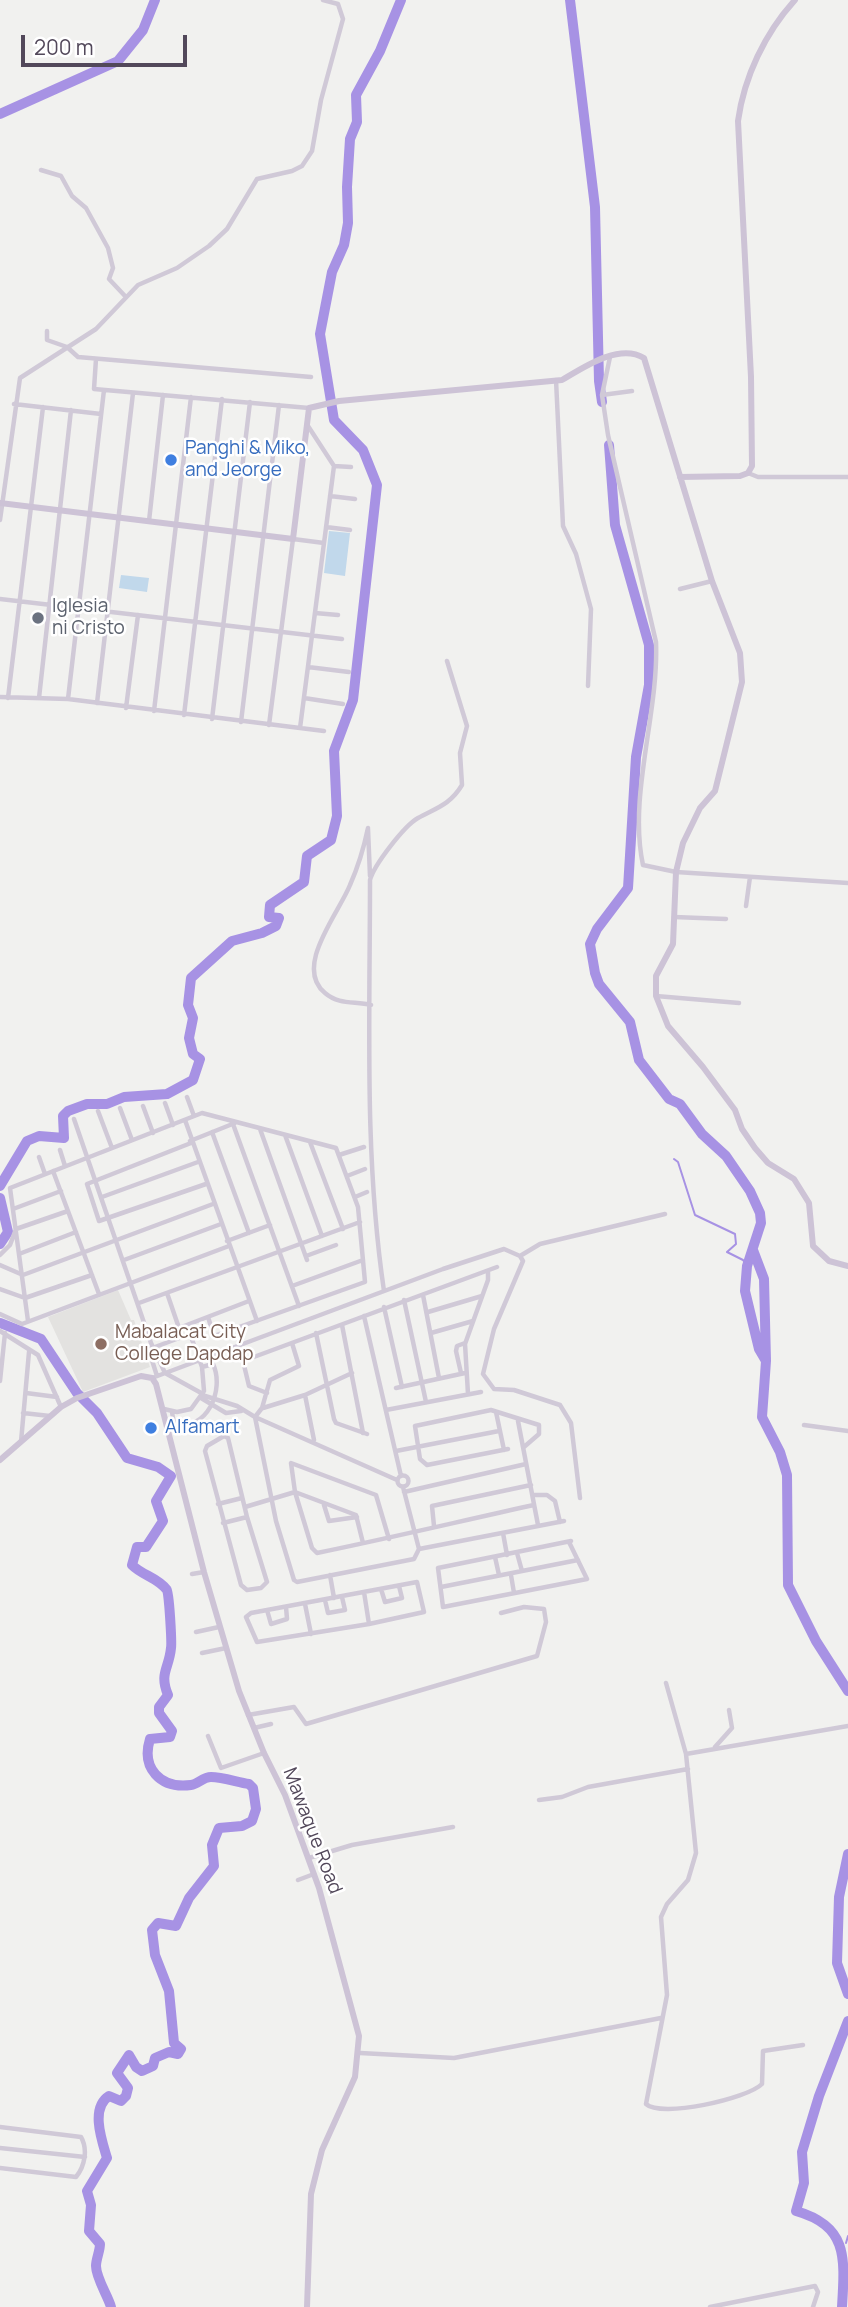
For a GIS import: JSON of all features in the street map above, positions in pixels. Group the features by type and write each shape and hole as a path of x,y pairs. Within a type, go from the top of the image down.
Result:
{"street":[{"path":"0,520 17,386 27,372 70,348 96,329 138,285 177,268 209,246 227,229 257,179 292,172 308,159 317,134 321,100 343,19 338,4 323,0"},
{"path":"748,472 753,458 752,395 738,121 743,96 757,60 779,20 795,0"},
{"path":"41,170 61,176 72,196 86,208 110,256 113,268 109,279 125,296"},
{"path":"47,331 47,340 70,348 78,357 311,377"},
{"path":"96,359 94,389 309,408 333,402 556,380 608,358 634,353 644,358 712,581 740,653 742,682 715,791 699,808 676,872 673,944 656,976 656,996 668,1026 704,1067 735,1110 755,1148 768,1163 794,1179 809,1203 813,1246 829,1261 848,1266"},
{"path":"608,358 602,395 611,447 656,642 657,667 641,812 642,861 646,867 676,872 848,883"},
{"path":"556,380 563,526 576,554 591,609 587,686"},
{"path":"68,699 104,390"},
{"path":"602,395 632,391"},
{"path":"97,703 121,518 133,393"},
{"path":"149,521 163,395"},
{"path":"154,711 191,397"},
{"path":"184,715 222,399"},
{"path":"212,719 250,402"},
{"path":"14,404 101,414"},
{"path":"241,722 279,405"},
{"path":"8,698 43,407"},
{"path":"269,725 309,408"},
{"path":"39,698 71,410"},
{"path":"300,728 334,466 307,426"},
{"path":"334,466 351,467"},
{"path":"680,477 748,472 758,477 848,477"},
{"path":"330,496 355,499"},
{"path":"1,503 324,542"},
{"path":"326,527 350,530"},
{"path":"681,589 712,581"},
{"path":"0,599 342,639"},
{"path":"315,613 338,615"},
{"path":"126,708 138,614"},
{"path":"370,880 394,842 412,823 445,805 464,778 460,753 467,726 447,661"},
{"path":"308,667 349,672"},
{"path":"0,697 68,699 324,732"},
{"path":"304,698 343,704"},
{"path":"371,1005 342,1003 326,995 317,986 313,974 319,944 350,887 368,828 370,880 373,1165 377,1247 384,1291"},
{"path":"746,906 750,877"},
{"path":"674,918 726,919"},
{"path":"656,996 739,1003"},
{"path":"187,1097 194,1117"},
{"path":"165,1102 173,1125"},
{"path":"143,1106 153,1133"},
{"path":"120,1108 132,1140"},
{"path":"98,1111 112,1149"},
{"path":"28,1321 10,1188 202,1113 336,1148 355,1197 365,1282 214,1336 208,1317"},
{"path":"74,1119 164,1373 226,1413 241,1411"},
{"path":"185,1120 190,1142 257,1321"},
{"path":"206,1184 110,1220 99,1221 86,1186 96,1179 235,1123"},
{"path":"235,1123 299,1307"},
{"path":"260,1128 307,1258 336,1245"},
{"path":"212,1132 249,1233"},
{"path":"284,1135 322,1236"},
{"path":"310,1141 343,1229"},
{"path":"339,1155 364,1147"},
{"path":"60,1150 65,1166"},
{"path":"39,1157 45,1174"},
{"path":"102,1197 198,1162"},
{"path":"347,1176 365,1169"},
{"path":"53,1171 99,1294"},
{"path":"13,1209 61,1191"},
{"path":"355,1197 368,1192"},
{"path":"0,1265 23,1275 213,1204"},
{"path":"16,1229 68,1211"},
{"path":"520,1256 540,1244 665,1214"},
{"path":"139,1303 360,1223"},
{"path":"124,1260 221,1224"},
{"path":"0,1314 22,1324 270,1226"},
{"path":"0,1255 10,1245 16,1229"},
{"path":"19,1254 76,1232"},
{"path":"0,1460 61,1407 77,1398 164,1373 498,1249 520,1256 523,1261 494,1329 483,1374 494,1389 514,1390 560,1405 571,1423 580,1498"},
{"path":"292,1286 363,1260"},
{"path":"267,1393 249,1386 243,1361 498,1267"},
{"path":"468,1394 463,1373 466,1343 489,1277 488,1272"},
{"path":"0,1289 26,1298 92,1275"},
{"path":"167,1293 179,1328 249,1301"},
{"path":"423,1295 439,1378"},
{"path":"428,1312 483,1295"},
{"path":"404,1300 426,1402"},
{"path":"384,1307 399,1387 463,1373"},
{"path":"254,1417 271,1499 294,1580 297,1582 414,1559 419,1549 399,1478 396,1451 364,1316"},
{"path":"431,1333 474,1320"},
{"path":"316,1334 336,1423 365,1434 342,1325"},
{"path":"3,1332 40,1357 61,1407"},
{"path":"0,1381 3,1332"},
{"path":"153,1345 190,1334 202,1367 202,1396 191,1409 172,1412 164,1409"},
{"path":"254,1417 262,1408 272,1378 299,1366 292,1343"},
{"path":"152,1376 153,1345"},
{"path":"21,1442 29,1352"},
{"path":"153,1361 159,1359"},
{"path":"172,1412 174,1424 184,1425 198,1420 212,1405 218,1377 214,1366 202,1367"},
{"path":"262,1408 304,1395 352,1373"},
{"name":"Mawaque Road","path":"152,1376 164,1409 219,1627 253,1728 285,1795 309,1858 355,2015 360,2053 355,2077 315,2172 308,2212 307,2307"},
{"path":"386,1410 481,1392"},
{"path":"26,1393 57,1397"},
{"path":"304,1395 314,1441"},
{"path":"202,1396 237,1406 254,1417 408,1480 404,1489"},
{"path":"496,1411 499,1431 506,1449 427,1465 420,1459 415,1426 487,1410 496,1411 518,1421 536,1423 541,1428 535,1440 524,1447"},
{"path":"23,1413 50,1416"},
{"path":"518,1421 538,1525"},
{"path":"804,1425 848,1431"},
{"path":"396,1451 499,1431"},
{"path":"224,1436 228,1438 242,1498 267,1582 261,1588 243,1589 218,1504 205,1448 224,1436"},
{"path":"389,1539 376,1495 294,1462 290,1465 295,1492 315,1552 389,1539 434,1526 534,1506"},
{"path":"404,1489 526,1464"},
{"path":"434,1526 432,1506 531,1485"},
{"path":"245,1507 295,1492 357,1517"},
{"path":"419,1549 562,1522 555,1501 547,1495 533,1494"},
{"path":"218,1504 242,1498"},
{"path":"324,1504 330,1524 357,1517"},
{"path":"223,1523 247,1517"},
{"path":"357,1517 363,1544"},
{"path":"503,1533 507,1555"},
{"path":"570,1542 587,1579 443,1607 438,1569 517,1553 570,1542"},
{"path":"517,1553 522,1572"},
{"path":"495,1557 499,1575"},
{"path":"440,1587 511,1575 578,1559"},
{"path":"192,1574 204,1572"},
{"path":"511,1575 514,1593"},
{"path":"330,1576 334,1598"},
{"path":"417,1582 420,1584 424,1612 311,1634 257,1642 253,1639 246,1617 267,1610 334,1598 417,1582"},
{"path":"381,1589 385,1602 402,1598 399,1586"},
{"path":"364,1592 369,1624"},
{"path":"325,1600 328,1613 345,1610 342,1597"},
{"path":"305,1604 311,1634"},
{"path":"267,1610 271,1624 287,1619 286,1607"},
{"path":"248,1715 294,1707 306,1724 537,1657 546,1622 544,1609 524,1607 500,1613"},
{"path":"196,1632 219,1627"},
{"path":"202,1653 226,1648"},
{"path":"666,1683 686,1754 696,1853 688,1880 667,1904 661,1917 667,1995 646,2104 652,2108 671,2110 751,2094 762,2084 763,2051 803,2045"},
{"path":"714,1748 718,1740 732,1728 729,1710"},
{"path":"253,1728 271,1724"},
{"path":"686,1754 848,1726"},
{"path":"208,1736 221,1768 264,1754"},
{"path":"539,1800 562,1797 588,1787 688,1769"},
{"path":"309,1858 393,1836 453,1827"},
{"path":"298,1880 314,1874"},
{"path":"360,2053 454,2058 661,2018"},
{"path":"0,2127 81,2137 85,2146 85,2157 76,2177 0,2168"},
{"path":"0,2148 85,2157"},
{"path":"710,2307 812,2286 818,2292 813,2307"}],"shaded area":[{"path":"329,531 350,533 345,576 324,573"},
{"path":"121,575 149,578 147,592 119,588"},
{"name":"Mabalacat City College Dapdap","path":"118,1290 131,1320 134,1320 150,1367 83,1392 48,1317"}],"waterway":[{"path":"0,114 118,61 143,30 155,0"},
{"path":"0,1186 27,1141 39,1136 64,1138 63,1116 68,1111 87,1104 107,1104 124,1097 167,1094 193,1080 200,1059 193,1054 189,1038 193,1018 188,1005 191,978 232,941 262,933 276,926 279,918 269,917 270,905 304,882 307,856 331,840 337,816 334,751 353,700 377,485 363,450 334,420 320,334 332,272 344,245 348,223 347,187 350,139 357,122 356,95 380,51 401,0"},
{"path":"570,0 595,207 599,381 602,402"},
{"path":"609,445 615,525 649,645 649,685 636,757 628,888 597,929 590,944 595,973 599,984 630,1022 639,1060 669,1099 680,1104 702,1134 726,1156 750,1191 760,1213 761,1223 747,1266 745,1291 759,1349 766,1361 762,1417 780,1452 787,1475 788,1585 816,1641 848,1691"},
{"path":"674,1159 678,1162 695,1215 735,1234 736,1244 727,1252 743,1260 747,1266"},
{"path":"0,1198 8,1232 0,1244"},
{"path":"753,1250 764,1279 766,1361"},
{"path":"0,1323 41,1339 77,1393 97,1413 127,1458 158,1467 171,1476 156,1501 163,1521 146,1547 137,1547 132,1565 167,1590 169,1608 171,1648 164,1676 168,1695 159,1707 159,1713 172,1731 170,1737 150,1739 148,1759 156,1774 170,1784 191,1785 211,1777 249,1784 253,1788 256,1809 252,1821 242,1826 219,1828 212,1845 214,1866 189,1898 176,1926 158,1923 152,1930 155,1955 169,1991 174,2043 181,2049 178,2054 169,2052 155,2058 153,2066 142,2071 136,2067 129,2055 117,2073 128,2088 126,2096 121,2101 109,2096 100,2108 99,2125 107,2158 87,2191 91,2205 89,2231 100,2244 97,2271 111,2307"},
{"path":"848,1854 839,1897 837,1963 848,1994"},
{"path":"842,2307 843,2273 840,2246 826,2225 796,2211 804,2183 802,2152 819,2096 848,2021"},
{"path":"846,2243 848,2236"}],"place":[{"name":"Panghi & Miko, and Jeorge","path":"171,460"},
{"name":"Iglesia ni Cristo","path":"38,618"},
{"name":"Mabalacat City College Dapdap","path":"101,1344"},
{"name":"Alfamart","path":"151,1428"}]}
